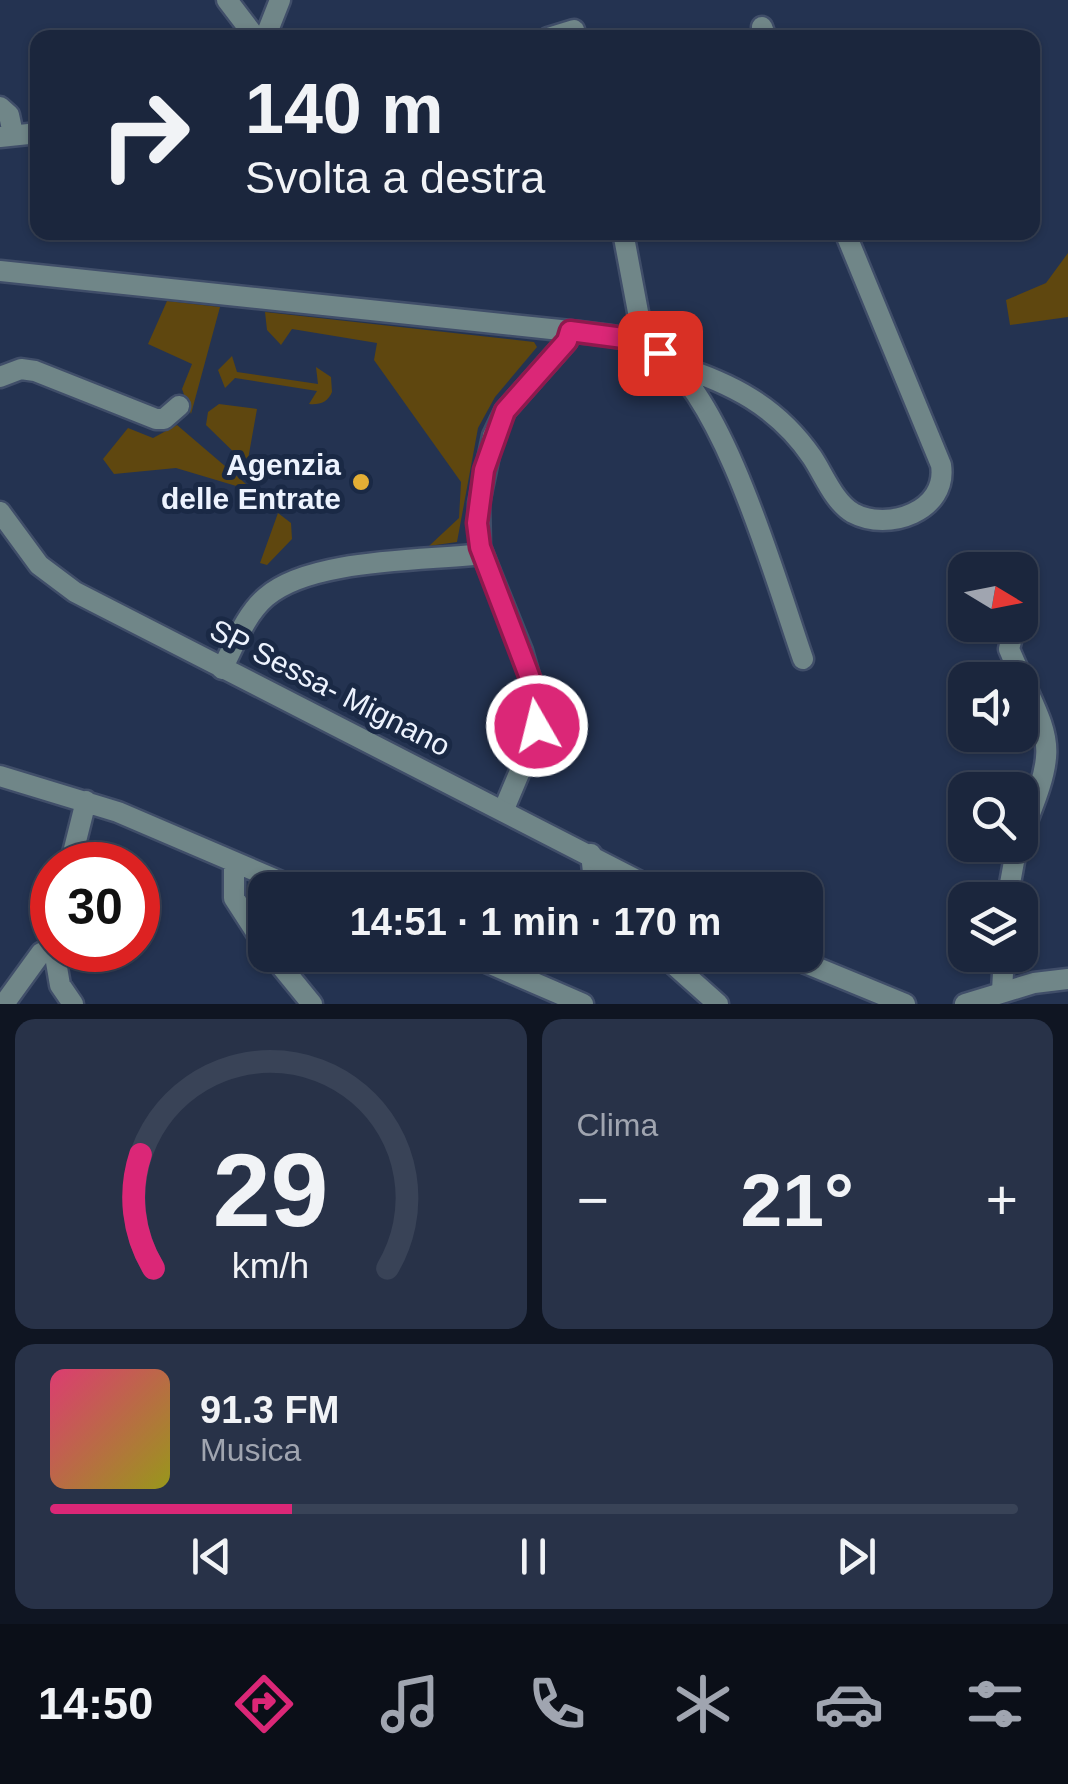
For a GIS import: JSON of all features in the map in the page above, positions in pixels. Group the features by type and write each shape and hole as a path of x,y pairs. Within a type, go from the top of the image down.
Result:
{"street":[{"path":"228,0 250,30"},
{"path":"268,30 280,0"},
{"path":"0,107 9,115 6,136"},
{"path":"624,240 644,344"},
{"path":"0,271 570,331 644,344 674,365 722,380 756,399 801,441 842,505 858,516 887,518 924,509 935,501 943,479 849,240"},
{"path":"504,809 534,738 538,704 483,554 477,523 493,436 518,391 567,341 570,331"},
{"path":"674,365 733,468 803,659"},
{"path":"0,377 21,369 35,370 156,419 164,420 178,406"},
{"name":"SP Sessa- Mignano","path":"0,512 39,564 74,592 624,872"},
{"path":"222,669 250,614 282,587 325,572 483,554"},
{"path":"1011,642 1009,649 1044,718 1048,744 1038,795"},
{"path":"0,776 86,802 254,872"},
{"path":"76,842 86,802"},
{"path":"591,854 593,872"},
{"path":"234,864 234,898 248,920"},
{"path":"4,1004 30,969"},
{"path":"823,970 905,1004"},
{"path":"57,972 60,985 73,1004"},
{"path":"286,972 312,1004"},
{"path":"510,972 584,1004"},
{"path":"682,972 718,1004"},
{"path":"1002,991 1003,972"},
{"path":"965,1004 1002,991 1068,979"}],"shaded area":[{"path":"1068,253 1068,317 1010,325 1006,300 1046,283"},
{"path":"167,301 220,307 191,414 182,389 192,364 148,344"},
{"path":"265,312 534,342 537,347 495,397 478,428 457,542 429,546 459,518 461,482 374,360 377,343 292,329 281,345 267,330"},
{"path":"232,356 237,372 318,384 316,367 331,377 332,392 326,400 309,404 317,391 235,378 225,388 218,370"},
{"path":"219,404 257,409 247,465 206,425 208,412"},
{"path":"177,425 253,491 176,468 114,474 103,459 128,428 153,438"},
{"path":"278,513 291,523 292,539 267,565 260,563"}],"place":[{"name":"Agenzia delle Entrate","path":"361,482"}],"route":[{"path":"537,726 538,704 522,652 477,536 484,470 493,436 518,391 567,341 570,331 631,339 660,353"}]}
